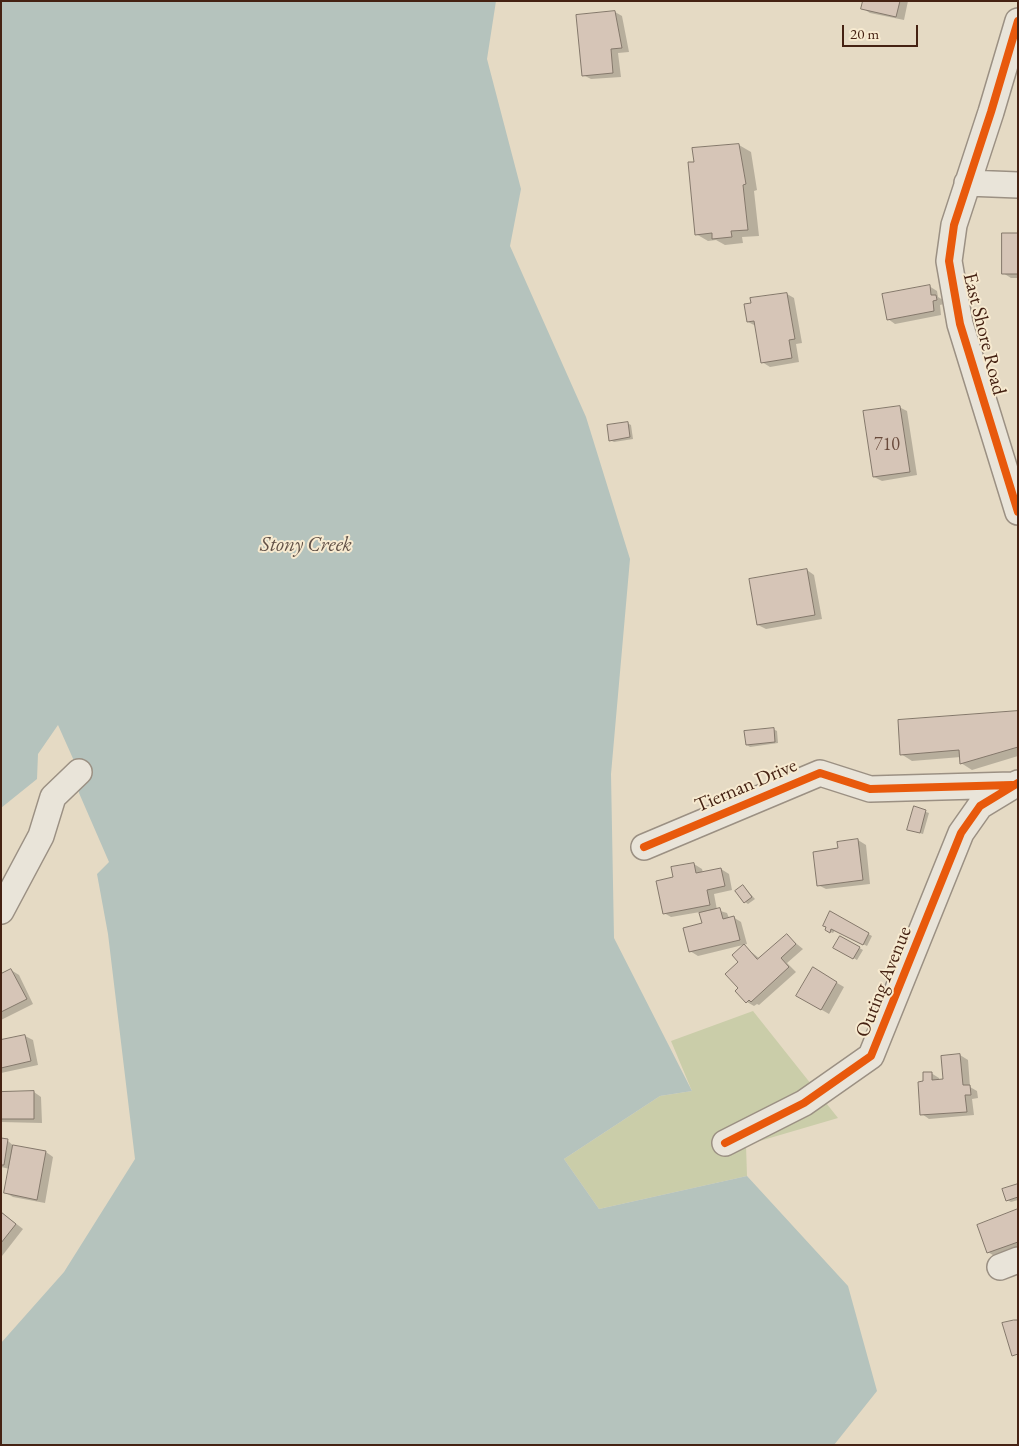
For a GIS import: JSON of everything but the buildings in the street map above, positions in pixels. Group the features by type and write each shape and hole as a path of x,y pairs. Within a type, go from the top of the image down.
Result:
{"street":[{"name":"East Shore Road","path":"1018,21 954,225 949,261 960,324 1018,512"},
{"path":"967,183 1018,185"},
{"path":"1,910 41,836 53,797 79,772"},
{"name":"Tiernan Drive","path":"644,847 820,773 870,789 1015,784"},
{"name":"Outing Avenue","path":"725,1143 804,1103 871,1056 961,833 980,806 1015,784"}],"green space":[{"path":"753,1011 838,1118 746,1145 747,1176 599,1209 564,1159 660,1096 692,1091 671,1041"}],"water":[{"name":"Stony Creek","path":"1,1 496,1 487,59 521,189 510,246 586,417 630,559 611,774 614,938 692,1091 660,1096 564,1159 599,1209 747,1176 848,1286 877,1391 834,1445 1,1445 1,1343 64,1272 135,1159 108,934 97,874 109,862 79,793 79,772 58,725 38,754 37,779 1,808"}],"cycle path":[{"path":"1018,21 954,225 949,261 960,324 1018,512"},
{"path":"644,847 820,773 870,789 1012,785"},
{"path":"725,1143 804,1103 871,1056 961,833 980,806 1018,783"}]}
